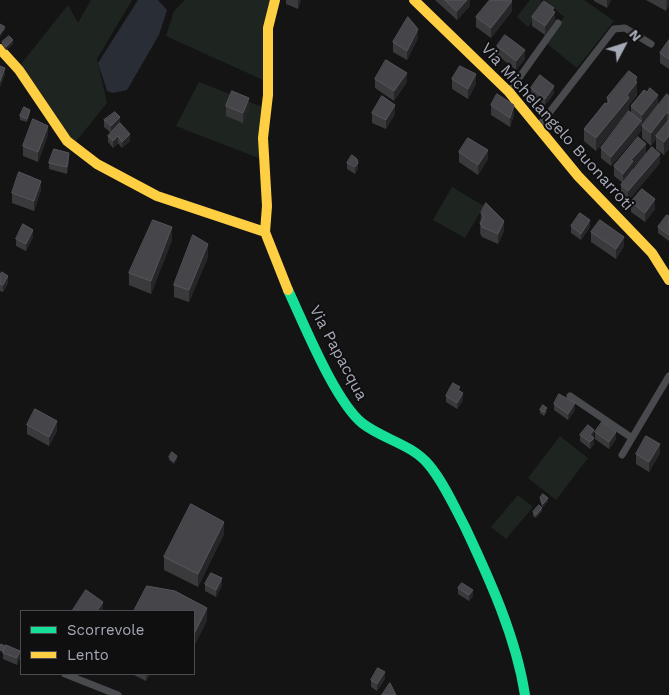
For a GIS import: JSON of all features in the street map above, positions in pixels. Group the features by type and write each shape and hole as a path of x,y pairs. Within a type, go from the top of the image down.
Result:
{"street":[{"name":"Via Papacqua","path":"275,0 268,28 268,95 263,138 267,210 266,232 306,328 347,406 371,430 424,460 442,483 495,598 520,664 525,695"},
{"name":"Via Michelangelo Buonarroti","path":"414,0 509,92 539,126 578,176 652,253 669,280"},
{"path":"509,92 558,23"},
{"path":"539,126 612,30 618,27 625,28 651,44"},
{"path":"0,49 21,72 68,142 104,169 152,196 266,232"},
{"path":"622,455 669,376"},
{"path":"570,396 632,438"},
{"path":"0,648 20,656"},
{"path":"67,675 105,692 118,695"}],"shaded area":[{"path":"91,0 132,0 97,59 107,103 74,144 21,64 68,5 78,23"},
{"path":"138,0 158,0 167,10 159,35 127,90 113,93 107,91 98,63"},
{"path":"185,0 272,0 263,80 166,36 174,11"},
{"path":"530,0 540,0 545,5 528,27 517,17"},
{"path":"545,0 584,0 614,21 577,68 546,43 564,17"},
{"path":"199,82 262,107 261,159 176,126"},
{"path":"452,187 484,206 465,238 433,220"},
{"path":"560,436 588,458 556,500 528,478"},
{"path":"518,495 533,507 506,539 491,527"}],"building":[{"path":"445,0 467,0 457,11"},
{"path":"490,0 512,1 491,28 476,17"},
{"path":"544,1 554,8 552,10 555,12 545,26 532,17"},
{"path":"408,17 418,29 407,51 393,42"},
{"path":"0,24 5,27 0,34"},
{"path":"505,35 525,50 516,61 497,46"},
{"path":"9,36 13,40 6,47 2,42"},
{"path":"669,40 669,59 660,53"},
{"path":"386,60 407,73 394,91 375,79"},
{"path":"0,66 5,68 0,81"},
{"path":"460,66 476,74 468,89 452,79"},
{"path":"629,71 637,77 635,80 637,82 627,95 629,98 596,138 584,129 605,103 607,104 609,101 607,98"},
{"path":"540,75 554,86 545,99 531,88"},
{"path":"650,88 658,95 642,115 631,106 644,90 647,92"},
{"path":"232,91 249,98 243,113 226,106"},
{"path":"497,94 514,105 510,118 491,105"},
{"path":"667,94 669,96 669,114 667,112 651,133 642,126"},
{"path":"382,96 395,105 386,120 372,113"},
{"path":"24,107 30,110 27,119 20,116"},
{"path":"629,111 641,121 611,157 601,148"},
{"path":"115,112 120,117 111,126 104,120"},
{"path":"33,119 48,126 38,152 23,146"},
{"path":"669,120 669,136 664,142 656,136"},
{"path":"120,123 130,134 122,142 118,136 113,141 108,136"},
{"path":"638,137 646,144 631,160 633,161 623,174 614,166"},
{"path":"468,138 488,150 478,165 459,152"},
{"path":"652,147 660,154 628,191 621,185"},
{"path":"54,149 69,153 67,167 49,163"},
{"path":"352,155 357,159 358,163 355,167 347,163"},
{"path":"19,172 41,181 34,201 12,193"},
{"path":"642,189 655,199 645,213 631,202"},
{"path":"486,203 504,221 498,234 482,227 480,223 484,217 481,213"},
{"path":"580,213 590,220 581,234 571,226"},
{"path":"667,215 669,216 669,235 658,227"},
{"path":"153,220 172,227 151,281 129,273"},
{"path":"600,220 624,237 616,249 591,232"},
{"path":"23,224 33,230 26,244 16,239"},
{"path":"193,235 208,244 189,290 174,285"},
{"path":"2,272 8,276 3,285 0,284"},
{"path":"453,383 460,387 458,390 463,393 457,403 446,396"},
{"path":"559,394 575,403 568,414 554,404"},
{"path":"543,405 547,408 544,412 540,410"},
{"path":"35,409 57,421 49,437 27,425"},
{"path":"602,422 616,432 609,442 595,432"},
{"path":"588,425 594,430 590,435 594,438 590,442 580,435"},
{"path":"646,436 660,444 649,462 636,454"},
{"path":"172,452 177,456 174,461 169,457"},
{"path":"543,494 548,498 543,504 540,498"},
{"path":"191,504 224,522 198,574 164,557"},
{"path":"539,505 542,508 536,515 533,512"},
{"path":"211,573 222,578 216,590 205,584"},
{"path":"462,583 473,590 469,595 458,588"},
{"path":"147,586 175,591 207,608 195,632 195,610 135,610"},
{"path":"86,590 103,602 98,610 73,610"},
{"path":"6,645 20,651 17,658 3,653"},
{"path":"378,668 385,672 377,684 371,680"},
{"path":"390,683 396,695 382,695"}],"traffic: fast":[{"path":"288,290 321,361 341,398 352,412 370,429 406,447 422,458 444,487 493,588 509,630 525,695"}],"traffic: slow":[{"path":"275,0 268,28 268,95 263,138 267,206 265,232 288,290"},
{"path":"414,0 509,92 578,176 652,253 669,280"},
{"path":"0,49 19,70 67,141 97,164 157,196 265,232"}]}
